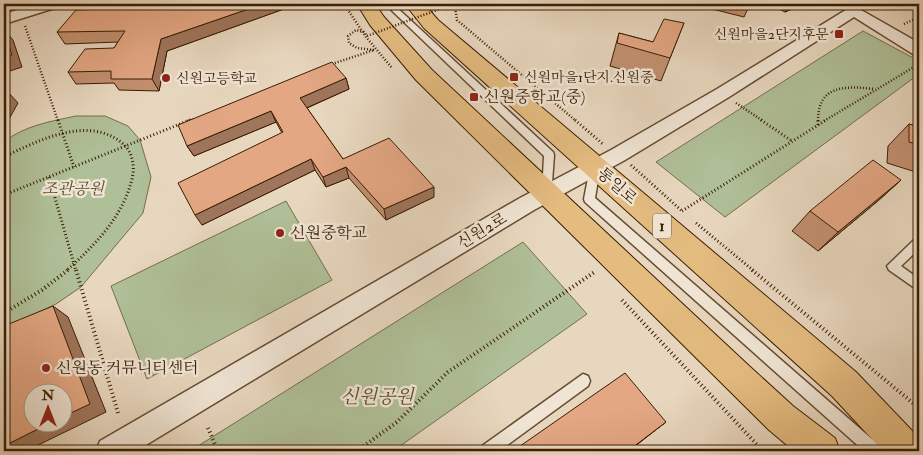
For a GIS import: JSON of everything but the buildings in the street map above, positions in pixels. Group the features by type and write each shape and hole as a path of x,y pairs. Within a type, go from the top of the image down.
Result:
{"main road":[{"path":"366,4 377,22 406,55 741,381 781,418 822,451"},
{"name":"통일로","path":"414,4 431,24 844,384 907,451"}],"street":[{"path":"4,19 53,4"},
{"path":"849,7 919,50"},
{"name":"신원2로","path":"110,451 547,193 595,168 723,93 849,7"}],"lane":[{"path":"389,4 549,155 547,193"},
{"path":"595,168 589,199 875,451"},
{"path":"919,242 893,266 919,286"},
{"path":"487,451 583,381"}],"path":[{"path":"330,65 374,50 357,48 349,43 348,36 356,30 364,32 367,36 445,7 442,4"},
{"path":"451,4 455,7 457,20 590,134"},
{"path":"902,25 919,16 910,4"},
{"path":"23,20 74,167"},
{"path":"682,211 792,141 919,64"},
{"path":"818,125 816,110 820,99 829,92 841,88 856,87 876,89"},
{"path":"736,103 792,141"},
{"path":"4,195 195,118"},
{"path":"4,157 36,141 62,133 87,131 111,135 126,146 133,158 133,180 122,205 102,235 75,265 30,299 4,313"},
{"path":"637,170 682,211 919,408"},
{"path":"49,177 118,413"},
{"path":"588,264 602,278"},
{"path":"357,451 397,422 448,372 596,271"},
{"path":"616,293 763,451"},
{"path":"208,428 218,451"}],"green space":[{"path":"863,31 919,61 919,74 725,217 656,162"},
{"name":"조관공원","path":"76,116 105,116 128,126 140,140 151,177 143,213 81,287 56,304 4,329 4,142 29,128"},
{"path":"286,201 332,280 147,379 111,286"},
{"name":"신원공원","path":"523,242 587,314 393,451 190,451"}],"place":[{"name":"신원마을2단지후문","path":"839,34"},
{"name":"신원마을1단지.신원중","path":"514,77"},
{"name":"신원고등학교","path":"166,78"},
{"name":"신원중학교(중)","path":"474,97"},
{"name":"신원중학교","path":"280,233"},
{"name":"신원동 커뮤니티센터","path":"46,368"}]}
